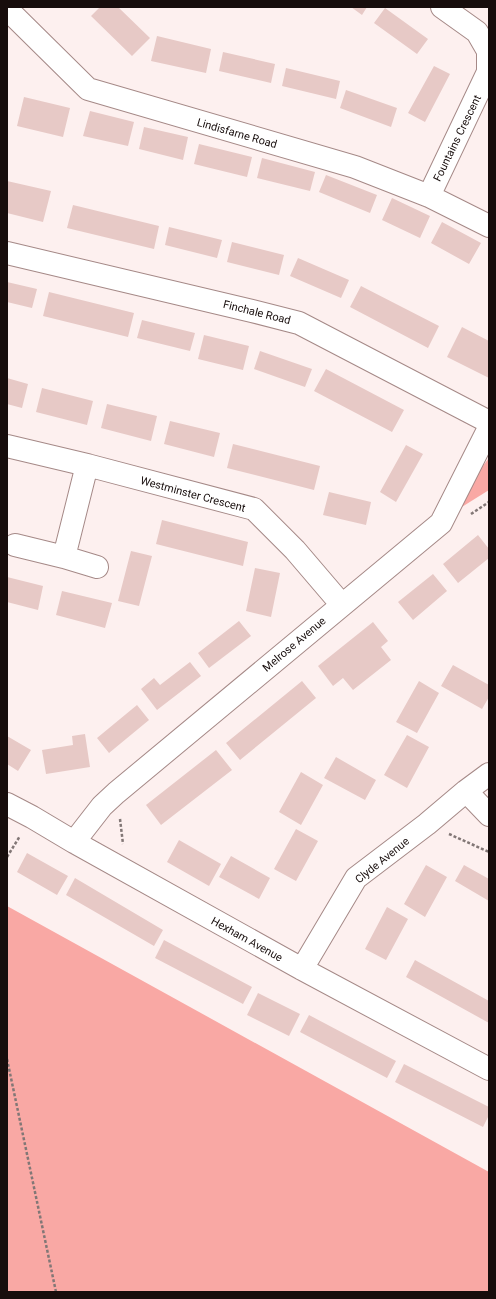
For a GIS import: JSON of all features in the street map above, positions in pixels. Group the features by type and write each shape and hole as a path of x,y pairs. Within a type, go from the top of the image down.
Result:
{"street":[{"name":"Fountains Crescent","path":"429,196 488,72 488,51 477,32 442,7"},
{"name":"Lindisfarne Road","path":"7,8 88,89 355,167 429,196 489,226"},
{"name":"Finchale Road","path":"7,254 299,323 489,422"},
{"name":"Melrose Avenue","path":"74,842 102,806 116,793 441,523 489,428"},
{"name":"Westminster Crescent","path":"7,446 87,465 254,510 295,550 342,605"},
{"path":"64,557 87,465"},
{"path":"15,545 97,567"},
{"name":"Clyde Avenue","path":"302,970 356,878 489,774"},
{"path":"466,791 489,815"},
{"name":"Hexham Avenue","path":"7,804 302,970 489,1069"}],"path":[{"path":"116,793 127,872"},
{"path":"427,824 489,852"},
{"path":"7,1059 56,1292"},
{"path":"7,1071 10,1075"}],"shaded area":[{"path":"489,458 489,490 457,510 482,467"},
{"path":"7,906 489,1172 489,1292 7,1292"}],"building":[{"path":"100,7 118,7 150,38 132,56 91,16"},
{"path":"351,7 367,7 362,15"},
{"path":"385,8 428,39 417,54 374,23"},
{"path":"157,36 211,49 206,73 151,61"},
{"path":"223,52 275,64 271,83 219,71"},
{"path":"434,66 450,74 425,122 408,113"},
{"path":"286,68 340,81 336,99 282,86"},
{"path":"346,90 397,108 391,127 340,108"},
{"path":"24,97 70,108 63,137 17,126"},
{"path":"90,111 134,122 128,146 83,136"},
{"path":"144,127 188,137 183,160 139,149"},
{"path":"199,144 252,157 247,177 194,164"},
{"path":"262,158 315,172 310,191 257,178"},
{"path":"326,175 377,195 370,213 319,192"},
{"path":"7,181 51,191 43,222 7,213"},
{"path":"392,198 430,216 420,238 382,220"},
{"path":"73,205 159,226 154,249 67,228"},
{"path":"442,222 481,243 469,264 431,243"},
{"path":"169,227 222,240 217,258 165,245"},
{"path":"232,242 284,255 279,275 227,262"},
{"path":"298,258 349,280 341,298 290,276"},
{"path":"7,282 37,289 32,308 7,302"},
{"path":"361,286 439,326 428,348 350,307"},
{"path":"49,292 134,313 128,337 43,316"},
{"path":"142,320 195,333 190,351 137,338"},
{"path":"462,327 489,341 489,378 447,357"},
{"path":"204,335 249,346 243,370 198,359"},
{"path":"260,351 312,369 305,387 254,369"},
{"path":"326,369 404,410 392,432 314,391"},
{"path":"7,378 28,384 22,408 7,404"},
{"path":"42,388 93,401 87,425 36,412"},
{"path":"107,404 157,416 151,441 101,428"},
{"path":"170,421 220,433 214,457 164,444"},
{"path":"233,444 320,466 314,490 227,468"},
{"path":"406,445 423,454 396,502 380,492"},
{"path":"329,492 371,502 366,525 323,515"},
{"path":"162,520 248,542 243,566 156,544"},
{"path":"478,535 489,549 489,558 458,583 443,564"},
{"path":"131,551 152,556 139,606 118,601"},
{"path":"255,568 280,573 271,617 246,611"},
{"path":"433,574 447,591 413,620 398,602"},
{"path":"7,577 43,586 38,610 7,602"},
{"path":"62,591 112,603 105,628 56,615"},
{"path":"239,621 251,636 209,668 198,653"},
{"path":"373,622 388,641 381,647 391,660 353,690 343,678 333,686 318,666"},
{"path":"190,662 201,676 157,710 141,689 154,678 160,685"},
{"path":"453,665 489,685 489,697 482,709 441,686"},
{"path":"302,681 316,698 240,760 226,743"},
{"path":"419,681 439,693 417,733 396,722"},
{"path":"137,705 149,720 109,753 97,738"},
{"path":"85,734 90,767 46,774 42,750 73,745 72,736"},
{"path":"407,735 429,747 407,788 384,775"},
{"path":"7,736 31,750 18,771 7,764"},
{"path":"216,750 232,770 161,825 146,805"},
{"path":"336,757 376,780 365,800 324,778"},
{"path":"301,772 323,785 301,825 279,812"},
{"path":"296,829 318,841 296,881 274,869"},
{"path":"179,840 221,864 209,886 167,862"},
{"path":"27,853 68,876 57,895 17,872"},
{"path":"231,856 270,878 259,899 219,877"},
{"path":"426,865 447,877 425,917 404,904"},
{"path":"464,865 489,879 489,901 455,881"},
{"path":"75,878 163,930 154,946 66,895"},
{"path":"387,907 408,919 386,960 365,949"},
{"path":"164,940 252,987 243,1004 155,958"},
{"path":"415,960 489,1001 489,1023 406,977"},
{"path":"258,993 300,1014 289,1036 247,1015"},
{"path":"309,1015 396,1061 387,1078 300,1032"},
{"path":"404,1064 489,1107 489,1115 483,1127 395,1082"}]}
